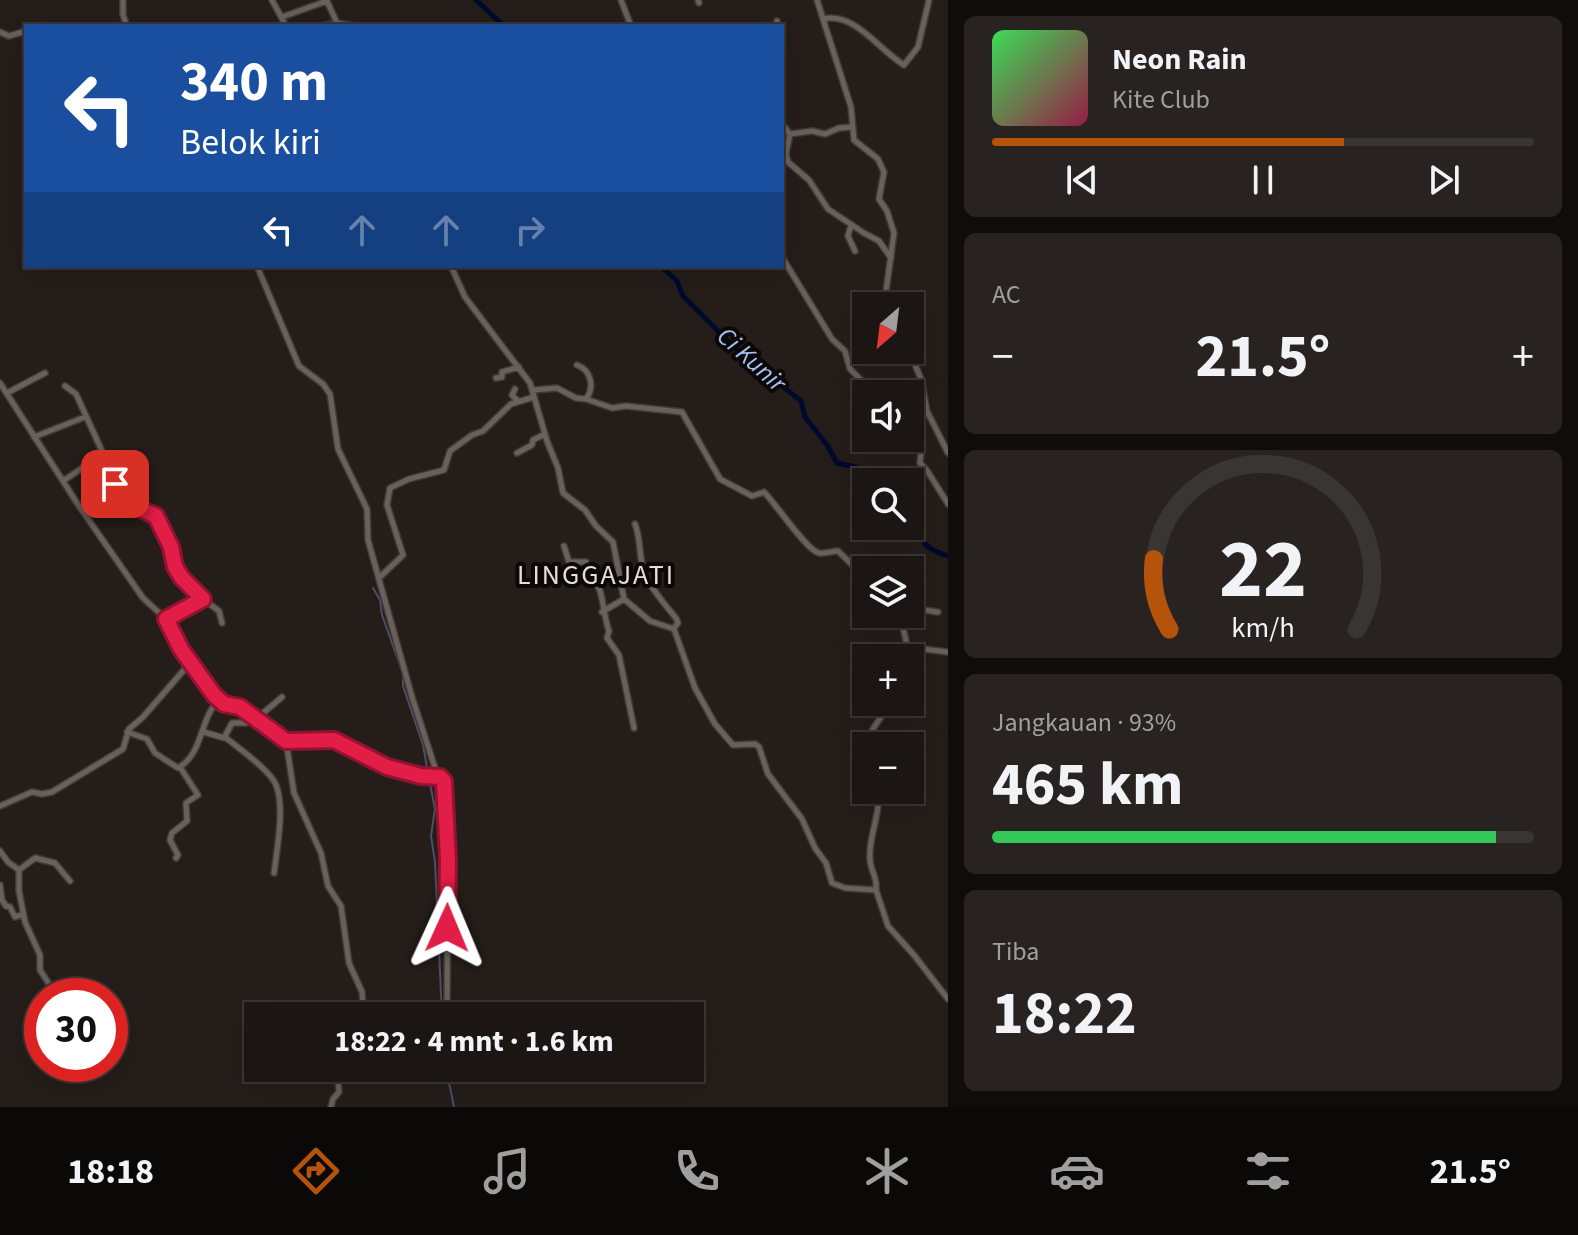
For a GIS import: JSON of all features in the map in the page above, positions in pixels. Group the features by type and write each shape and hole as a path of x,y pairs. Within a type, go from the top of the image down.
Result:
{"street":[{"path":"123,0 126,24"},
{"path":"272,0 285,24"},
{"path":"621,0 630,24"},
{"path":"817,0 851,107 854,140 878,159 883,168 879,199 893,226 886,292"},
{"path":"823,19 827,17 849,22 904,65 918,47 929,0"},
{"path":"282,17 327,1 337,23"},
{"path":"332,24 343,24"},
{"path":"0,32 9,36 24,32"},
{"path":"784,127 790,134"},
{"path":"790,134 812,131 825,134 852,127"},
{"path":"790,134 786,154 788,162 809,180 828,209 879,241 892,259"},
{"path":"851,225 848,236 855,251"},
{"path":"885,248 892,250"},
{"path":"784,260 826,329 845,351 850,369 861,380"},
{"path":"258,268 299,366 323,384 330,394 338,449 367,509 368,540 432,776"},
{"path":"452,268 472,307 519,367 533,393 563,493 585,510 615,547 624,599 650,621 674,629"},
{"path":"915,364 927,411 948,453"},
{"path":"577,365 586,371 590,380 590,393 586,399"},
{"path":"496,378 502,377 502,372 519,367"},
{"path":"7,393 45,373"},
{"path":"0,383 143,598 166,619 205,686 219,700 240,707 286,741 334,740 380,764 432,776 445,783 447,1002"},
{"path":"65,386 74,392 102,451"},
{"path":"379,578 403,555 387,505 390,488 409,479 444,470 450,451 486,429 518,401 553,387 576,398 614,408 626,406 682,412 720,479 752,496 764,492 811,549 820,554 838,551 852,564"},
{"path":"515,389 512,395 518,401"},
{"path":"34,437 85,417"},
{"path":"517,453 545,434"},
{"path":"920,452 920,463 948,504"},
{"path":"63,481 91,462 99,464 132,502 156,516 171,547 175,567 182,578 219,611 222,623"},
{"path":"635,524 646,579 653,585 657,598 676,618 678,623 674,629"},
{"path":"564,546 569,562 586,562 586,568 601,593 602,612 609,631 607,638 619,657 634,728"},
{"path":"166,619 203,599"},
{"path":"602,612 624,599"},
{"path":"924,610 938,612"},
{"path":"674,629 695,688 715,724 733,745 755,744 759,747 768,774 802,819 826,863 832,883 845,888 868,887 876,890"},
{"path":"924,649 948,652"},
{"path":"0,806 30,793 52,792 123,749 127,732 190,663"},
{"path":"225,737 233,722 246,723 282,697"},
{"path":"127,732 147,739 155,753 175,767 180,767 189,760 211,709 219,700"},
{"path":"870,732 883,716"},
{"path":"203,732 225,737 276,784 280,817 274,873"},
{"path":"286,741 294,793 321,853 328,886 342,912 349,963 362,992 363,1002"},
{"path":"176,858 178,855 170,840 172,833 187,821 186,803 198,795 180,767"},
{"path":"880,804 870,857 877,882 876,890 888,926 948,999"},
{"path":"0,851 19,870"},
{"path":"19,870 35,858 55,863 70,881"},
{"path":"19,870 23,914 40,955 40,970 45,978"},
{"path":"0,885 6,906 10,907 14,916 23,914"},
{"path":"331,1107 339,1092 338,1082"}],"waterway":[{"name":"Ci Kunir","path":"476,0 502,24"},
{"name":"Ci Kunir","path":"663,268 677,281 683,296 737,350 801,401 805,417 837,463 857,468"},
{"name":"Ci Kunir","path":"923,540 930,548 948,556"},
{"path":"373,588 380,600 382,615 403,674 403,686 423,745 428,773"},
{"path":"429,779 435,809 431,836 441,1002"},
{"path":"449,1082 454,1107"}],"district":[{"name":"LINGGAJATI","path":"596,574"}],"route":[{"path":"115,484 136,507 156,516 171,547 175,567 203,599 166,619 181,649 214,695 224,704 240,707 288,742 339,741 387,767 421,776 440,777 444,781 447,928"}]}
